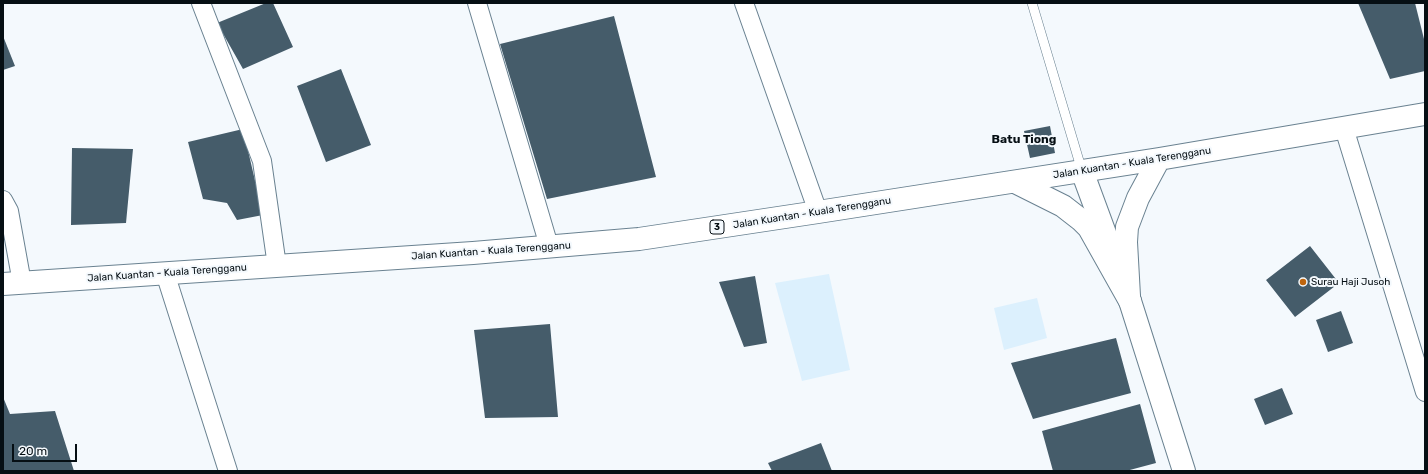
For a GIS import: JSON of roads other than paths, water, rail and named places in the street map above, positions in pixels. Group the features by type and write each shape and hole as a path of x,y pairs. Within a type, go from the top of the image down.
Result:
{"main road":[{"name":"Jalan Kuantan - Kuala Terengganu","path":"13,284 639,239 1015,182 1425,114"},
{"path":"1130,301 1126,242 1127,227 1138,198 1159,159"},
{"path":"1082,171 1130,301 1184,471"},
{"path":"1015,182 1064,206 1081,220 1088,228 1130,301"}],"street":[{"path":"201,3 262,161 278,266"},
{"path":"477,3 549,246"},
{"path":"744,3 818,212"},
{"path":"1344,128 1425,392"},
{"path":"3,200 9,211 13,284"},
{"path":"165,273 228,471"}],"lane":[{"path":"1032,3 1082,171"}],"place":[{"name":"Surau Haji Jusoh","path":"1303,282"}],"district":[{"name":"Batu Tiong","path":"1024,140"}]}
